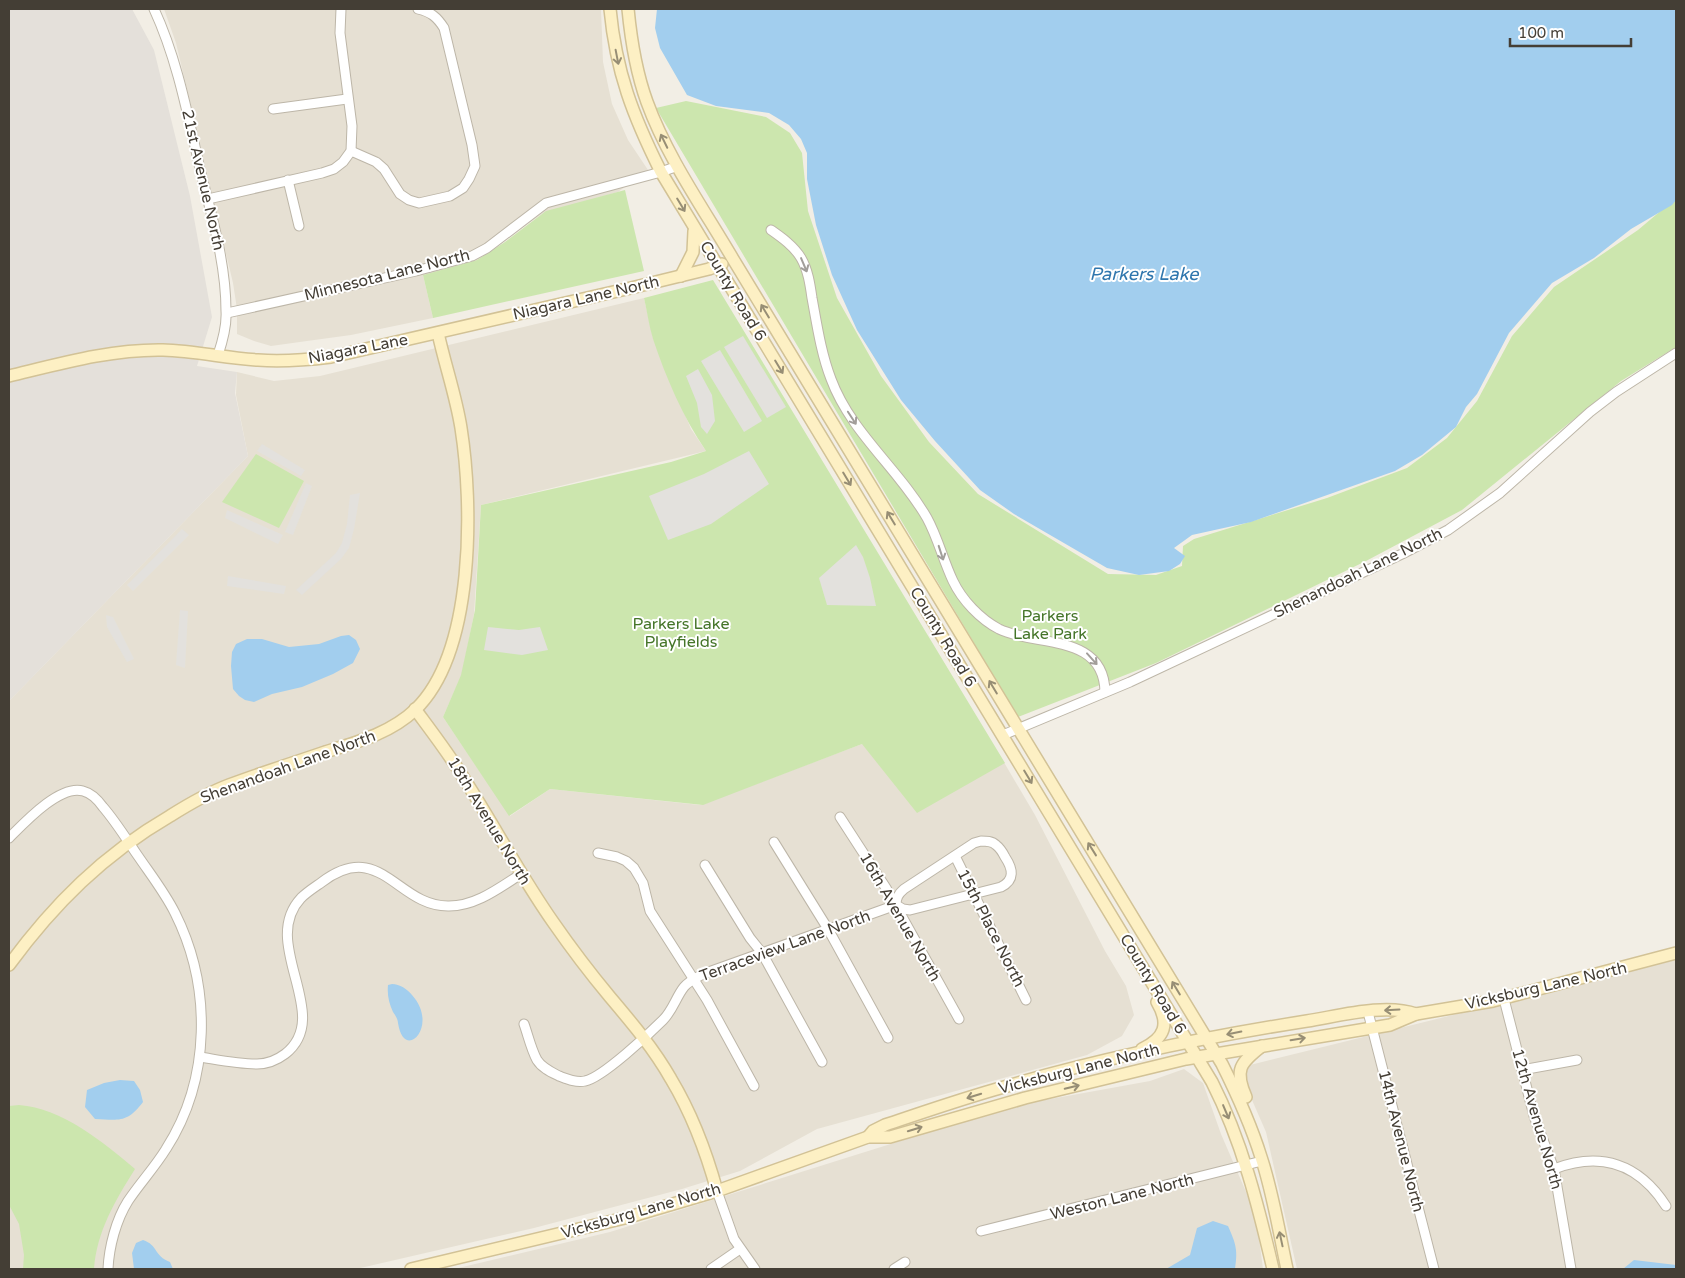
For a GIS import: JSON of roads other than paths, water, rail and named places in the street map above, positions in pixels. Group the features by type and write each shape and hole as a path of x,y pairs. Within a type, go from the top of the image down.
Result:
{"main road":[{"name":"County Road 6","path":"610,9 621,76 642,134 661,172 1189,1042 1222,1101 1247,1166 1273,1269"},
{"name":"County Road 6","path":"628,9 636,63 647,101 664,142 733,259 1216,1054 1238,1098 1262,1159 1275,1209 1287,1269"},
{"path":"681,276 693,252 695,242 694,227"},
{"name":"Niagara Lane North","path":"438,333 681,276 717,266 733,259"},
{"path":"416,710 429,695 447,661 463,588 467,549 466,471 461,432 438,333"},
{"name":"Niagara Lane","path":"218,355 267,360 309,360 349,354 438,333"},
{"path":"9,376 88,358 125,352 162,350 218,355"},
{"name":"Shenandoah Lane North","path":"9,965 12,952 68,894 96,867 128,842 192,802 228,786 369,738 394,726 416,710"},
{"name":"18th Avenue North","path":"416,710 464,778 521,874 553,922 591,974 644,1039 671,1078 701,1139 716,1190"},
{"path":"1122,1057 1154,1042 1165,1024 1162,1011 1129,955 1123,934"},
{"name":"Vicksburg Lane North","path":"411,1269 620,1219 716,1190 868,1137 890,1137 1025,1098 1197,1057 1390,1025 1416,1014 1504,999 1676,954"},
{"name":"Vicksburg Lane North","path":"868,1137 873,1131 885,1125 961,1100 1006,1086 1122,1057 1189,1042 1368,1012 1404,1010 1416,1014"},
{"path":"1262,1159 1260,1133 1239,1077 1240,1068 1246,1059 1263,1045"}],"street":[{"name":"21st Avenue North","path":"154,9 173,56 208,199 223,275 226,313 224,339 218,355"},
{"path":"208,199 322,173 343,162 351,151 352,126 340,33 341,9"},
{"path":"351,151 376,162 384,169 400,194 409,200 419,203 450,196 463,188 469,179 475,166 472,145 444,28 438,19 427,11 418,9"},
{"path":"273,109 348,99"},
{"name":"Minnesota Lane North","path":"226,313 407,273 472,256 487,248 546,203 678,166"},
{"path":"288,180 299,226"},
{"path":"771,230 784,239 800,257 808,273 822,353 841,401 860,430 926,517 936,537 944,563 966,602 982,618 999,629 1021,636 1069,645 1086,653 1097,664 1102,674 1105,692"},
{"name":"Shenandoah Lane North","path":"1003,735 1105,692 1402,554 1448,530 1500,493 1590,412 1676,353"},
{"path":"9,838 23,823 64,792 73,790 86,792 97,800 112,817 175,913 187,939 195,966 202,1022 200,1057 188,1106 167,1148 127,1202 111,1244 108,1269"},
{"name":"16th Avenue North","path":"840,817 896,906 959,1019"},
{"path":"989,841 996,844 1010,865 1012,871 1011,878 1007,884 1001,887 910,910 896,906 896,899 899,893 954,856 974,843 989,841"},
{"path":"774,842 828,930 888,1038"},
{"path":"598,853 617,857 626,861 634,868 643,883 650,911 718,1019 754,1086"},
{"name":"15th Place North","path":"954,856 1026,1000"},
{"path":"705,865 750,938 762,953 822,1062"},
{"path":"200,1057 258,1064 280,1058 290,1051 297,1042 302,1031 304,1019 289,954 288,925 293,910 301,898 335,873 348,868 375,870 423,901 447,906 468,904 521,874"},
{"name":"Terraceview Lane North","path":"524,1024 538,1061 550,1071 575,1081 584,1081 593,1078 644,1039 668,1014 684,988 693,979 896,906"},
{"name":"12th Avenue North","path":"1504,999 1534,1116 1554,1169 1571,1269"},
{"name":"14th Avenue North","path":"1368,1012 1434,1269"},
{"path":"1522,1070 1577,1060"},
{"name":"Weston Lane North","path":"981,1231 1247,1166 1262,1159"},
{"path":"1554,1169 1569,1163 1586,1161 1602,1161 1617,1165 1633,1172 1646,1181 1657,1192 1666,1206"},
{"name":"18th Avenue North","path":"716,1190 734,1239 754,1269"},
{"path":"711,1269 740,1249"},
{"path":"894,1269 905,1262"}],"water":[{"name":"Parkers Lake","path":"657,9 1676,9 1676,200 1672,205 1631,229 1594,258 1552,283 1509,333 1477,394 1466,407 1456,427 1422,455 1395,471 1251,522 1192,535 1174,548 1185,556 1180,564 1169,571 1139,575 1107,568 1014,514 980,490 935,441 901,400 857,330 832,275 816,225 807,179 807,153 801,139 789,125 769,113 716,106 687,95 660,48 655,28"},
{"path":"349,635 356,640 360,649 353,663 333,674 302,687 272,694 254,702 245,700 233,689 231,666 232,652 236,644 247,639 262,639 289,647 319,644"},
{"path":"388,985 401,986 408,991 420,1007 421,1028 418,1036 412,1040 407,1040 401,1035 397,1019 390,1005"},
{"path":"120,1080 134,1081 140,1090 143,1102 132,1114 122,1119 95,1119 85,1107 87,1090 104,1083"},
{"path":"1213,1221 1228,1226 1236,1247 1235,1269 1166,1269 1190,1255 1197,1228"},
{"path":"143,1240 148,1242 161,1257 170,1262 173,1269 134,1269 132,1253 136,1243"},
{"path":"1634,1260 1676,1265 1676,1269 1623,1269"}],"park label":[{"name":"Parkers Lake Park","path":"1050,625"},
{"name":"Parkers Lake Playfields","path":"681,633"}]}
